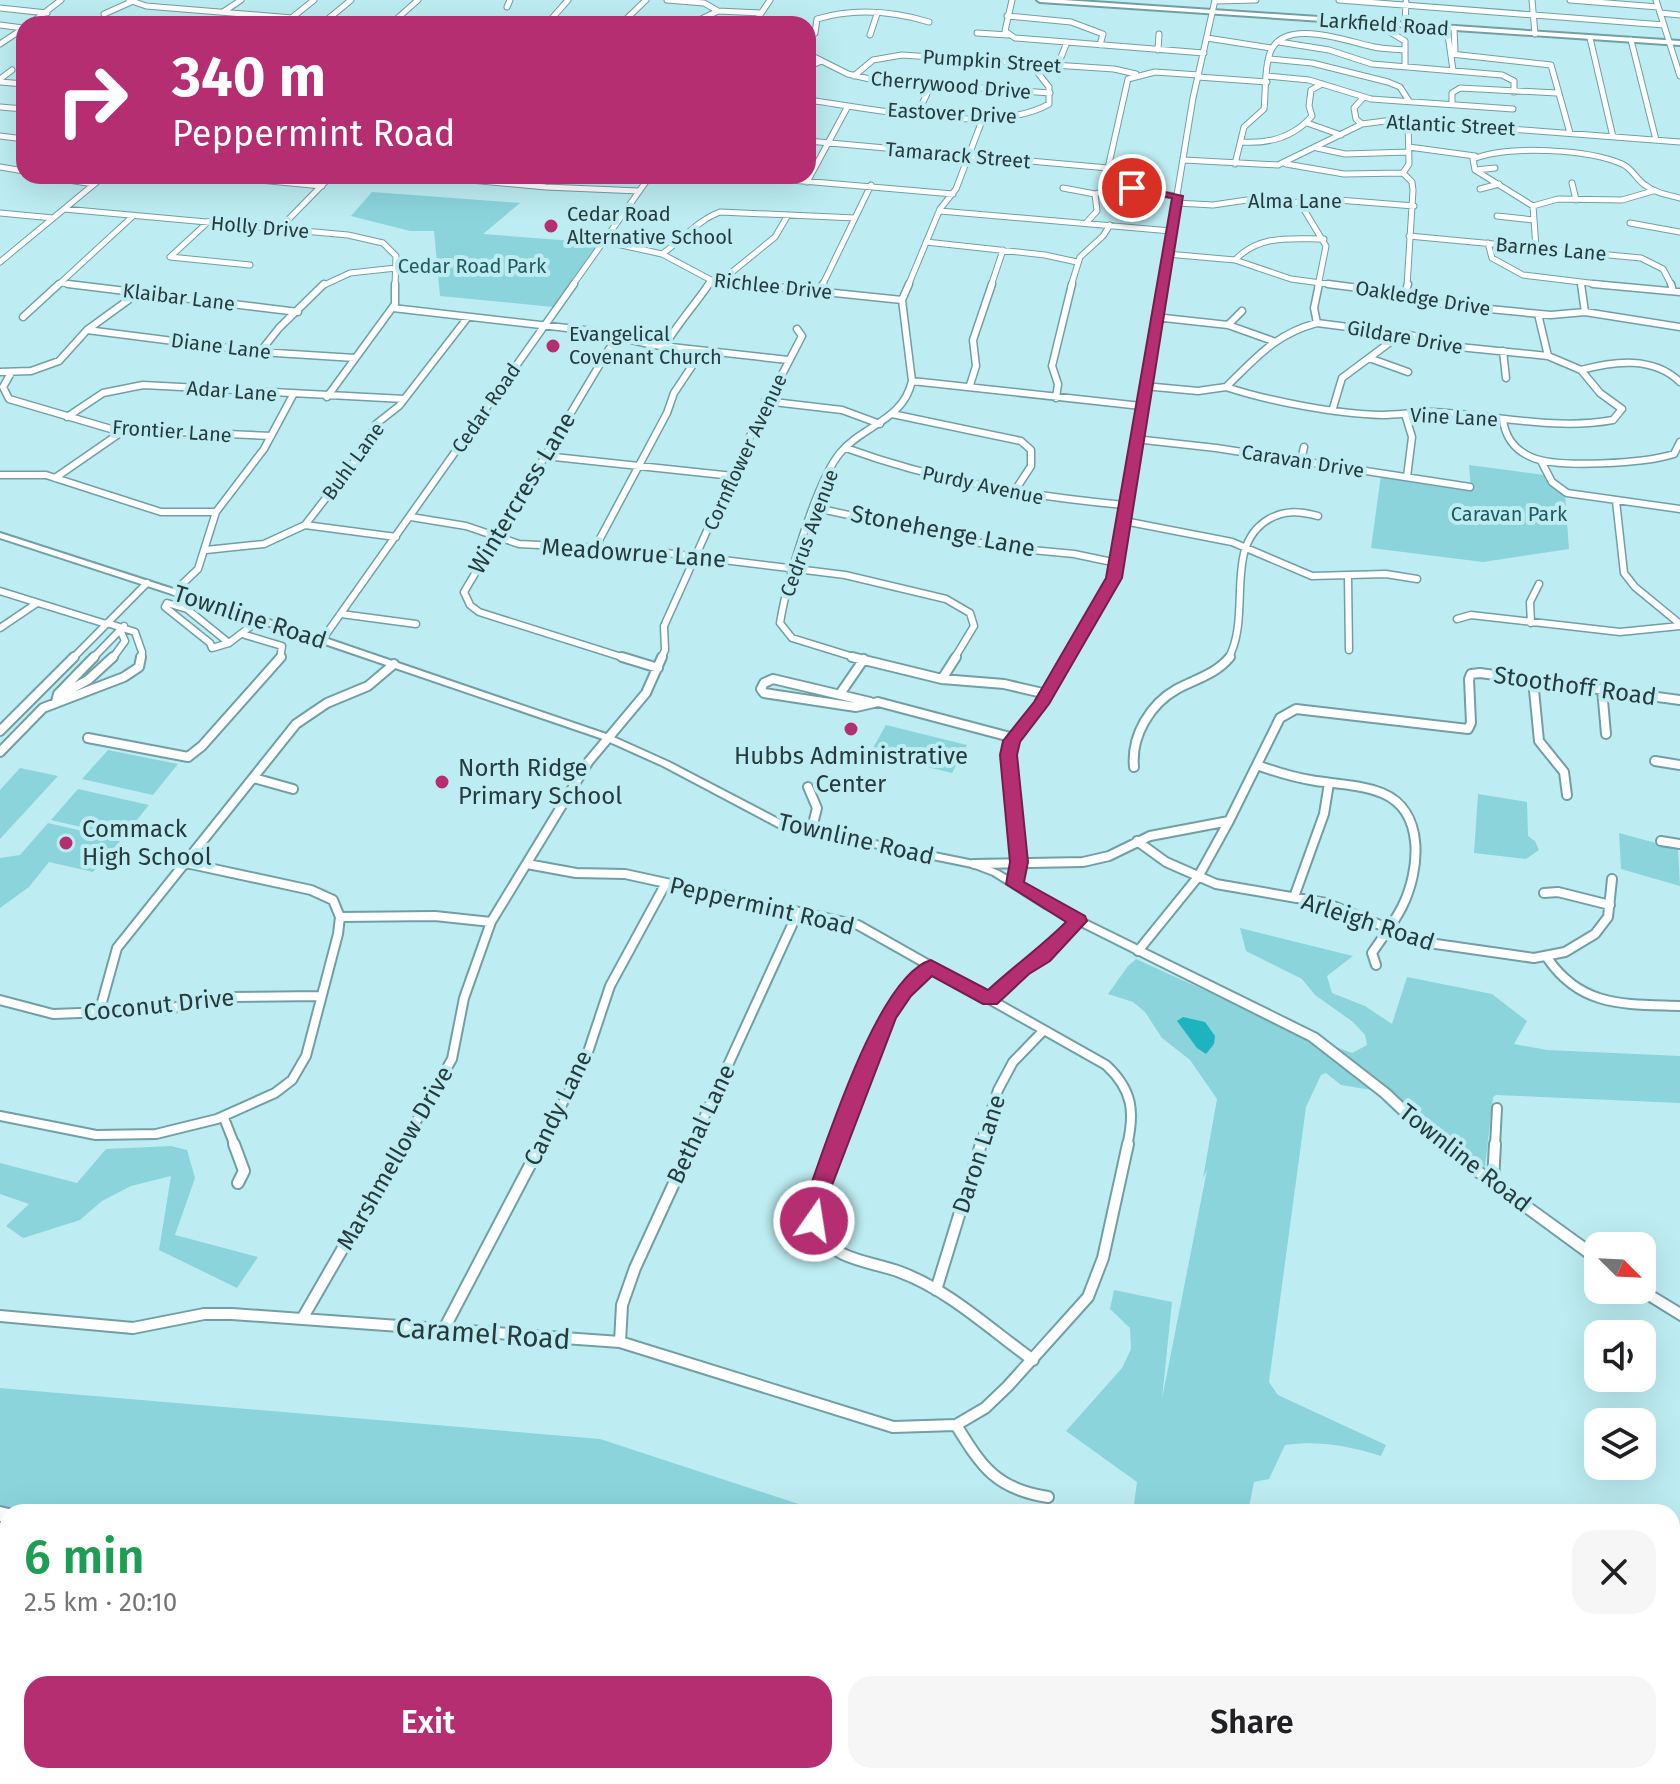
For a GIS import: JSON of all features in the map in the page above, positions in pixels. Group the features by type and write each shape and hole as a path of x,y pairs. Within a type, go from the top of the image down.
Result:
{"main road":[{"name":"Larkfield Road","path":"1040,0 1680,43"},
{"name":"Townline Road","path":"0,535 606,737 666,764 783,826 974,864 1078,921 1313,1037 1385,1093 1436,1141 1584,1249"},
{"path":"1656,1299 1680,1315"}],"street":[{"path":"42,16 61,0"},
{"path":"168,8 179,0"},
{"path":"223,12 241,0"},
{"path":"294,16 314,0"},
{"path":"332,16 351,0"},
{"path":"401,16 418,0"},
{"path":"507,7 510,0"},
{"path":"554,16 568,0"},
{"path":"629,16 646,0"},
{"path":"667,0 704,3 718,11 761,13"},
{"path":"759,16 770,0"},
{"path":"1008,35 1005,31 1012,0"},
{"path":"1015,884 1019,862 1009,755 1014,738 1047,694 1111,587 1155,317 1198,76 1215,0 1256,0"},
{"path":"1339,0 1406,2 1664,25"},
{"path":"1532,0 1535,34"},
{"path":"1570,0 1658,7"},
{"path":"1656,0 1680,76"},
{"path":"104,14 130,1 168,8 269,16"},
{"path":"1405,25 1406,2"},
{"path":"0,8 47,13"},
{"path":"708,16 718,11"},
{"path":"816,26 817,19 844,12 929,22"},
{"path":"1660,13 1680,15"},
{"path":"870,35 877,14"},
{"path":"1007,16 1034,17 1092,28 1103,34 1100,45"},
{"path":"1383,24 1385,29 1403,38 1405,66"},
{"path":"1450,28 1455,51 1451,54"},
{"path":"977,33 1008,35 1029,41 1204,53"},
{"path":"1158,50 1159,34"},
{"path":"1235,164 1244,127 1263,112 1271,48 1279,42 1295,35 1317,34 1340,36 1368,46 1405,50"},
{"path":"1207,38 1271,48"},
{"path":"1590,38 1613,137"},
{"path":"1631,40 1656,140"},
{"path":"1058,65 1067,42"},
{"path":"1279,42 1329,50 1372,64 1507,76 1514,81 1514,92"},
{"path":"1451,54 1547,63 1555,60"},
{"path":"1451,54 1453,70"},
{"name":"Pumpkin Street","path":"854,76 873,60 894,55 1114,69 1136,74 1155,72 1301,78 1363,98 1513,109"},
{"name":"Cherrywood Drive","path":"816,58 854,76 1050,93"},
{"path":"1269,59 1312,63 1388,82 1400,87 1409,101"},
{"path":"816,63 821,61"},
{"path":"1547,63 1553,67 1557,93 1563,100 1570,133"},
{"name":"Eastover Drive","path":"816,101 983,118 1029,116 1046,107 1050,93 1047,83 1038,73 1039,64"},
{"path":"0,81 12,70"},
{"path":"1124,184 1108,168 1125,84 1136,74"},
{"path":"1241,142 1270,141 1307,123 1312,116 1309,106 1311,90 1323,84"},
{"path":"918,113 931,85"},
{"path":"1452,104 1453,91 1460,88 1557,93"},
{"path":"1362,124 1356,119 1354,108 1363,98"},
{"path":"816,165 848,106"},
{"path":"983,118 953,194 940,211 902,300 912,381 1141,406"},
{"path":"1285,163 1308,170 1379,175 1403,173 1408,166 1408,120"},
{"name":"Atlantic Street","path":"1184,160 1235,164 1285,163 1362,124 1408,120 1680,142"},
{"path":"1307,123 1341,135"},
{"name":"Tamarack Street","path":"816,142 1108,168"},
{"path":"1317,148 1345,154 1409,150 1475,156 1501,151 1609,160 1628,168 1653,191 1680,198"},
{"path":"1475,156 1471,162 1475,170 1533,206"},
{"path":"1475,170 1495,168"},
{"path":"1403,173 1412,182 1414,206 1409,236 1409,284 1405,294"},
{"path":"816,182 953,194"},
{"path":"1572,183 1576,200"},
{"path":"0,262 94,184"},
{"path":"301,184 322,186"},
{"path":"516,184 639,191"},
{"name":"Cedar Road","path":"322,640 644,184"},
{"path":"1063,188 1095,194 1124,184"},
{"name":"Alma Lane","path":"1124,184 1177,200 1213,205 1258,201 1300,203 1326,199 1414,206"},
{"path":"1480,189 1500,184"},
{"path":"820,291 871,185"},
{"path":"280,228 322,186"},
{"path":"1258,191 1258,201"},
{"path":"1533,206 1550,200 1615,201 1653,191"},
{"path":"1086,223 1097,211 1095,194"},
{"path":"1300,203 1324,239 1327,253 1314,308 1317,323"},
{"path":"1533,206 1536,247"},
{"name":"Holly Drive","path":"64,209 280,228 376,240 393,251 396,268"},
{"path":"662,254 683,240 700,220 712,213 735,210 855,218"},
{"path":"940,211 1171,231"},
{"path":"0,213 53,218"},
{"path":"721,281 775,237 788,215"},
{"path":"23,317 133,216"},
{"path":"1497,216 1534,220"},
{"path":"208,222 170,257 250,265"},
{"path":"1630,223 1680,232"},
{"path":"1056,398 1058,384 1052,366 1077,262 1086,249 1105,236 1110,225"},
{"path":"1248,235 1257,242"},
{"name":"Barnes Lane","path":"1409,236 1627,255 1653,261 1669,275 1676,292"},
{"path":"1235,260 1244,248 1257,242 1324,239"},
{"name":"Richlee Drive","path":"603,241 662,254 711,280 902,300"},
{"path":"926,242 1055,256 1077,262"},
{"path":"1488,243 1492,258 1523,275 1676,292"},
{"path":"970,385 976,366 973,340 1003,250"},
{"name":"Oakledge Drive","path":"1167,254 1235,260 1281,277 1405,294 1447,305 1538,314 1585,312 1680,327"},
{"path":"260,352 279,328 334,278 396,268 397,300 393,308 327,397"},
{"path":"664,347 679,320 694,307 711,280"},
{"name":"Klaibar Lane","path":"61,283 298,312"},
{"path":"1581,283 1585,312"},
{"path":"0,372 31,371 59,361 87,330 138,293"},
{"path":"393,308 544,325 664,347 788,360"},
{"path":"1228,325 1242,311"},
{"path":"1538,314 1548,356"},
{"name":"Buhl Lane","path":"206,550 264,544 305,525 363,450 376,424 404,399 468,317"},
{"path":"1155,317 1228,325 1273,341"},
{"name":"Gildare Drive","path":"1226,387 1273,341 1293,329 1317,323 1395,333 1449,346 1548,356 1581,370"},
{"name":"Cornflower Avenue","path":"658,668 665,650 664,626 765,401 802,336 797,329"},
{"name":"Diane Lane","path":"87,330 260,352 355,358"},
{"path":"1333,408 1342,378 1393,340 1395,333"},
{"name":"Wintercress Lane","path":"621,338 609,349 464,592 470,605 496,618 658,668"},
{"path":"596,546 674,393 702,351"},
{"path":"1503,351 1506,378"},
{"path":"1369,358 1408,372"},
{"path":"1581,370 1605,363 1653,366 1668,370 1680,382"},
{"name":"Vine Lane","path":"1226,387 1259,398 1381,415 1441,413 1596,423 1618,417 1622,409 1619,405 1600,393 1581,370"},
{"name":"Frontier Lane","path":"11,373 3,387 9,399 28,407 123,431 271,436"},
{"name":"Cedrus Avenue","path":"912,381 907,397 892,414 846,448 835,461 794,568 780,615 784,632 805,644 942,679 1004,684 1047,694"},
{"name":"Adar Lane","path":"67,417 103,393 132,386 404,399"},
{"path":"1144,386 1198,391 1226,387"},
{"path":"174,592 198,569 216,512 258,459 293,395"},
{"path":"765,401 842,410 880,424"},
{"path":"892,414 1021,441 1031,450 1033,462 1014,492"},
{"path":"1405,414 1411,426 1413,445 1407,477"},
{"path":"1503,419 1504,433 1509,441 1541,461 1552,482 1567,493 1680,509"},
{"path":"55,478 123,431"},
{"name":"Caravan Drive","path":"1135,439 1470,487"},
{"path":"1541,461 1663,459 1674,454 1680,442"},
{"path":"1301,461 1304,447"},
{"name":"Purdy Avenue","path":"846,448 898,467 1014,492 1054,500 1124,505"},
{"path":"545,456 733,476"},
{"path":"0,482 0,475 37,474 161,512 216,512"},
{"path":"1616,501 1624,573 1628,580 1680,625"},
{"name":"Stonehenge Lane","path":"816,508 999,547 1074,554 1117,563"},
{"path":"1134,767 1132,755 1138,734 1162,700 1221,666 1235,649 1244,546 1252,529 1270,517 1293,511 1318,516"},
{"name":"Meadowrue Lane","path":"411,517 466,526 495,538 549,548 596,546 794,568 845,575 946,599 970,613 974,626 942,679"},
{"path":"1124,521 1209,536 1244,546 1296,571 1328,578 1386,574 1417,579"},
{"path":"305,525 396,537"},
{"path":"1348,577 1349,650"},
{"path":"14,737 0,733 147,583"},
{"path":"1531,623 1529,608 1533,590 1539,584"},
{"path":"0,591 133,631 138,638 142,652 139,667 124,677 57,699"},
{"path":"0,628 37,603"},
{"path":"229,643 187,609 167,603 165,607 210,643 212,648 229,643 259,620"},
{"path":"341,614 416,624"},
{"path":"1457,619 1471,615 1620,632 1680,625"},
{"path":"0,752 39,712 86,684 125,641 122,629"},
{"path":"57,699 122,629"},
{"path":"88,738 188,757 202,746 281,657 282,646 242,634"},
{"path":"842,691 864,659"},
{"path":"99,1013 117,948 296,724 309,713 368,686 394,664"},
{"name":"Marshmellow Drive","path":"302,1319 446,1073 452,1059 464,998 491,922 589,761 646,693 658,668"},
{"name":"Stoothoff Road","path":"1138,951 1198,877 1280,718 1296,709 1460,730 1471,727 1471,674 1680,700"},
{"path":"870,702 856,707 764,693 761,689 764,683 773,679 870,702 1014,738"},
{"path":"1533,680 1539,741 1564,772 1567,795"},
{"path":"1602,689 1606,734"},
{"path":"22,709 39,712"},
{"path":"1655,761 1680,765"},
{"path":"1257,765 1388,795 1399,802 1414,822 1412,886 1372,953 1376,965"},
{"path":"254,778 293,789"},
{"path":"1294,897 1297,879 1321,831 1329,783"},
{"path":"808,787 817,808 811,832"},
{"path":"974,864 1083,862 1109,856 1137,841 1229,821"},
{"name":"Arleigh Road","path":"1137,841 1150,852 1198,877 1233,889 1294,897 1338,907 1435,945 1548,959"},
{"path":"1661,841 1680,844"},
{"path":"0,1116 57,1131 109,1138 180,1129 224,1118 269,1096 296,1076 311,1038 340,917 333,900 311,890 186,863"},
{"name":"Peppermint Road","path":"527,864 576,873 625,874 858,925 1106,1065 1124,1081 1132,1097 1133,1120 1098,1277 1077,1312 1033,1360 985,1408 956,1425"},
{"path":"1612,879 1606,919 1595,932 1548,959 1564,981 1596,999 1611,1003 1680,1006"},
{"name":"Candy Lane","path":"444,1329 585,1061 610,986 666,883"},
{"path":"1544,893 1558,892 1610,905"},
{"name":"Bethal Lane","path":"620,1342 622,1305 635,1268 798,912"},
{"path":"340,917 435,916 491,922"},
{"path":"990,999 1022,969 1043,957 1078,921"},
{"path":"931,967 904,991 887,1016 815,1201 814,1221 829,1245 846,1255 905,1274 936,1290 1033,1360"},
{"name":"Coconut Drive","path":"0,1000 53,1014 161,1010 230,997 321,996"},
{"name":"Daron Lane","path":"936,1290 998,1090 1013,1062 1044,1030"},
{"path":"1493,1181 1497,1108"},
{"path":"224,1118 244,1171 238,1183"},
{"name":"Caramel Road","path":"0,1316 133,1328 204,1314 620,1342 893,1427 956,1425"},
{"path":"956,1425 971,1453 1009,1489 1048,1497"}],"green space":[{"name":"Cedar Road Park","path":"372,192 520,203 483,234 599,243 553,307 440,296 434,231 410,231 351,216"},
{"name":"Caravan Park","path":"1469,465 1544,475 1555,489 1565,495 1569,549 1483,562 1371,548 1381,475 1471,490"},
{"path":"886,725 967,745 952,773 870,753"},
{"path":"108,750 178,764 153,795 82,779"},
{"path":"20,768 58,776 0,839 0,790"},
{"path":"78,789 149,805 123,837 51,820"},
{"path":"1478,794 1527,802 1528,836 1535,841 1539,850 1526,859 1474,853"},
{"path":"48,823 121,840 93,872 49,862 29,887 0,908 0,858 20,855"},
{"path":"1619,833 1678,849 1680,886 1621,869"},
{"path":"1240,928 1353,956 1327,976 1332,993 1365,1006 1392,1024 1407,977 1492,994 1527,1021 1514,1044 1547,1050 1680,1056 1680,1103 1496,1095 1493,1097 1485,1167 1454,1149 1396,1094 1341,1085 1326,1073 1321,1075 1306,1107 1269,1382 1278,1395 1386,1445 1381,1456 1334,1445 1285,1445 1269,1479 1254,1482 1250,1504 1134,1504 1137,1482 1066,1431 1122,1368 1131,1349 1130,1328 1110,1309 1114,1290 1172,1302 1162,1399 1207,1170 1203,1178 1217,1099 1190,1060 1162,1038 1145,1012 1133,1002 1108,994 1136,959 1296,1032 1352,1053 1367,1045 1365,1035 1353,1022 1315,995 1302,979 1246,951"},
{"path":"171,1146 187,1150 195,1178 175,1235 258,1257 237,1288 159,1250 171,1176 131,1186 102,1201 80,1220 23,1238 6,1226 29,1204 0,1194 0,1163 77,1183 106,1149"},
{"path":"0,1388 600,1439 799,1504 0,1504"}],"shaded area":[{"path":"1183,1017 1205,1022 1215,1036 1214,1044 1206,1054 1197,1048 1177,1021"}],"place":[{"name":"Cedar Road Alternative School","path":"551,226"},
{"name":"Evangelical Covenant Church","path":"553,346"},
{"name":"Hubbs Administrative Center","path":"851,729"},
{"name":"North Ridge Primary School","path":"442,782"},
{"name":"Commack High School","path":"66,843"}],"route":[{"path":"814,1221 815,1201 851,1107 887,1016 904,991 931,967 990,999 1022,969 1043,957 1078,921 1015,884 1019,862 1009,755 1012,741 1041,704 1114,578 1178,196 1132,188"}]}
